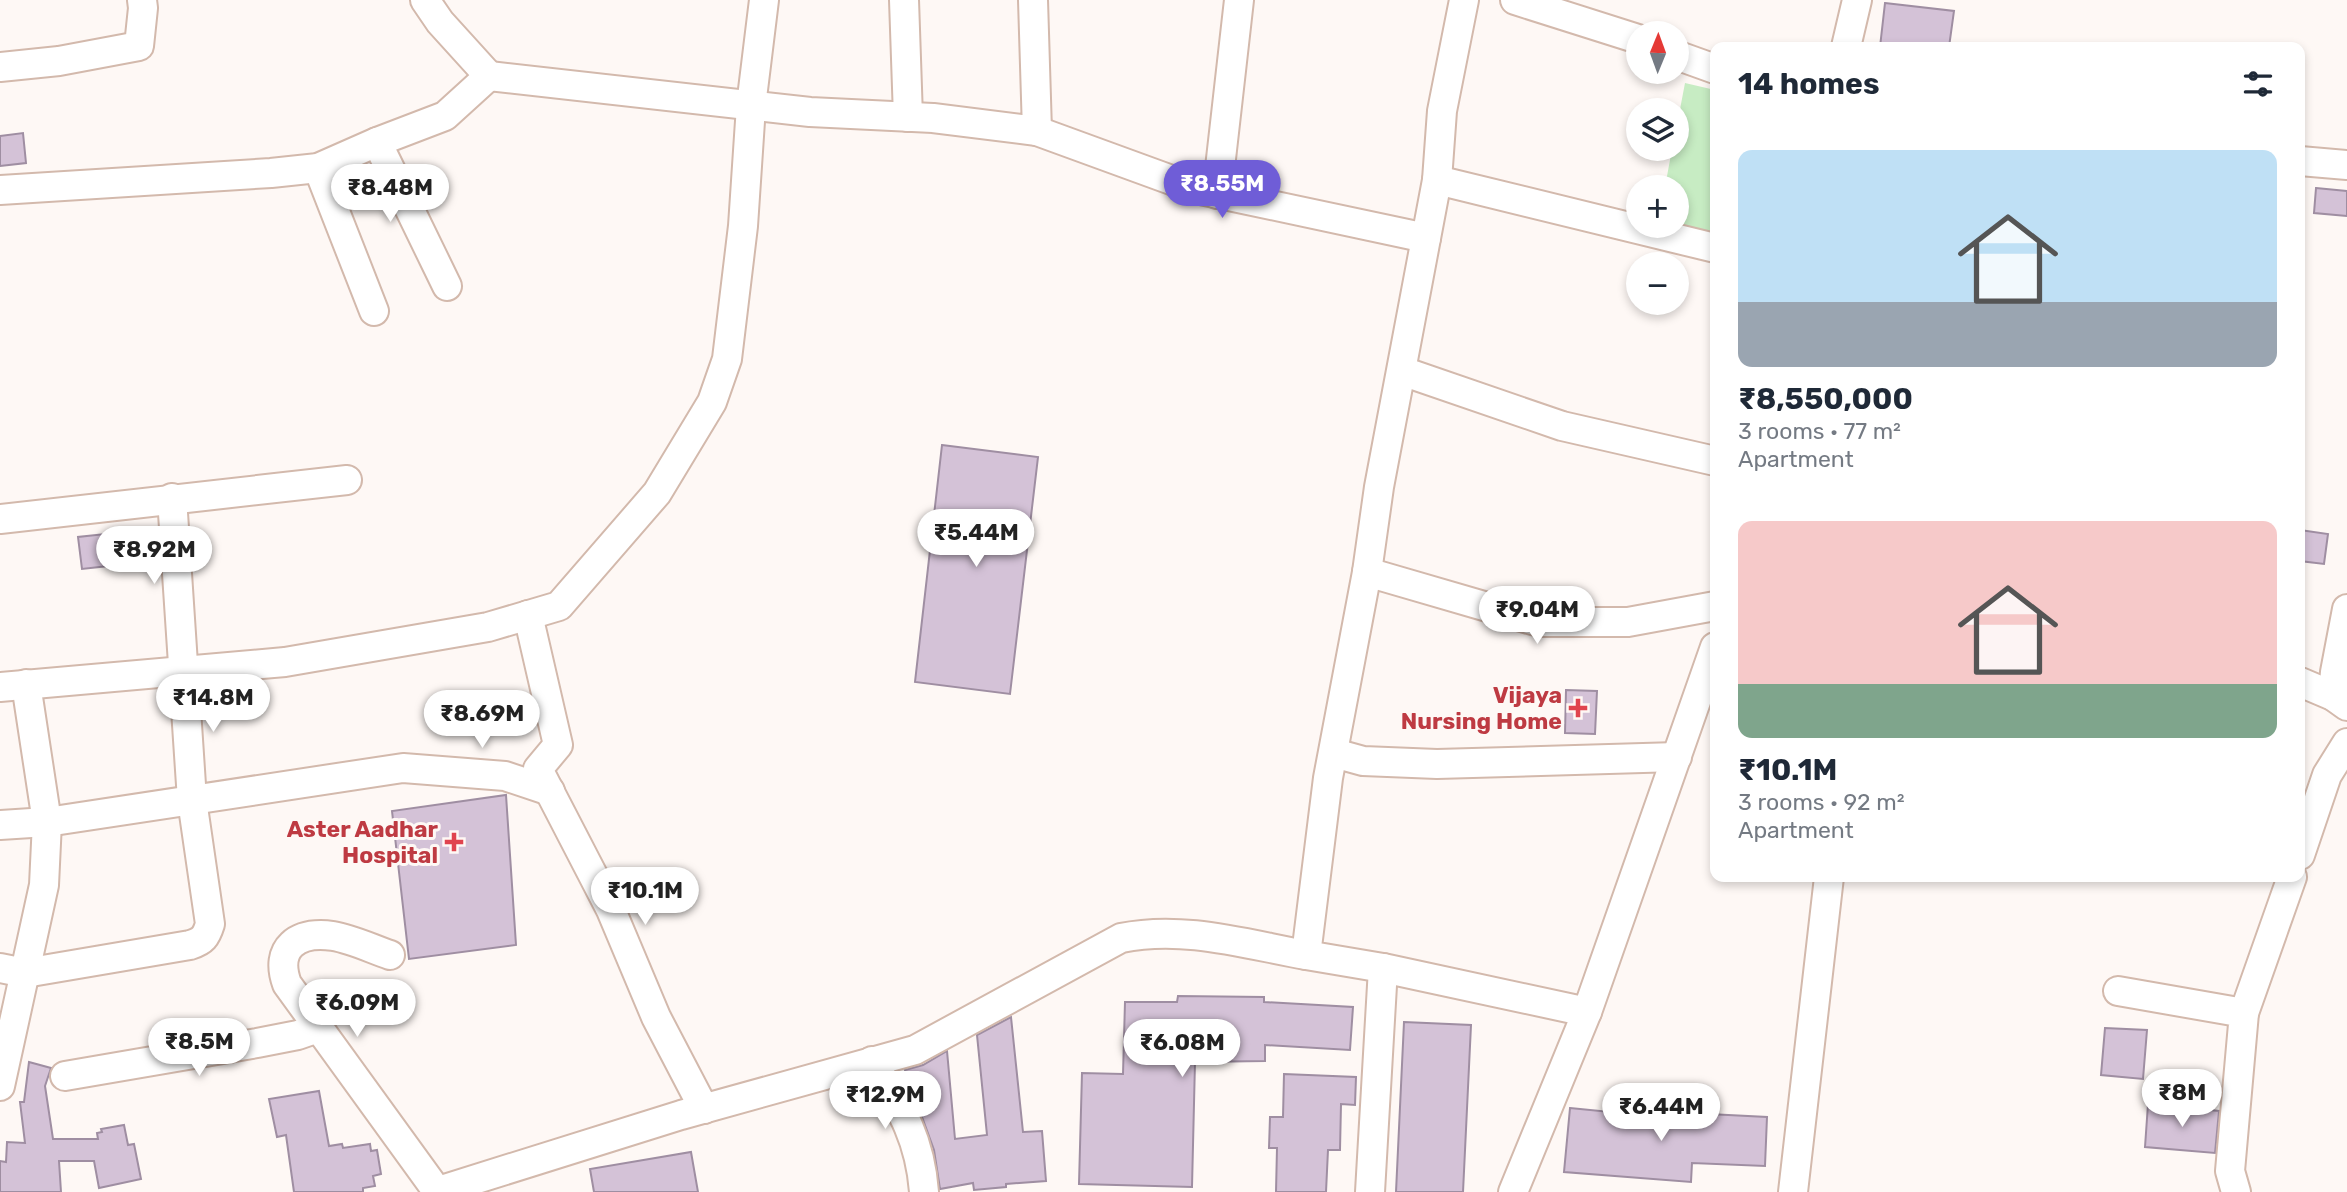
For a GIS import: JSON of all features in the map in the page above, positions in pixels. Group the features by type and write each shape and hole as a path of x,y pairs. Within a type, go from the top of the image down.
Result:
{"street":[{"path":"0,67 59,61 139,46 142,0"},
{"path":"425,0 440,22 489,76 810,112 908,117 1037,131 1196,189 1426,238"},
{"path":"0,1086 13,971 44,885 47,822 13,686 285,662 488,628 559,606 657,493 712,402 727,359 743,226 751,106 764,0"},
{"path":"904,0 908,117"},
{"path":"1033,0 1037,131"},
{"path":"1217,194 1239,0"},
{"path":"1306,956 1328,778 1437,180 1442,111 1464,0"},
{"path":"1515,0 1626,35"},
{"path":"1847,42 1857,0"},
{"path":"1689,60 1710,67"},
{"path":"0,190 318,168 445,116 489,76"},
{"path":"377,142 447,286"},
{"path":"2305,161 2347,165"},
{"path":"318,168 374,311"},
{"path":"1437,180 1710,247"},
{"path":"1402,371 1562,426 1710,460"},
{"path":"0,519 347,480"},
{"path":"13,971 201,942 207,934 210,924 192,800 172,498"},
{"path":"1367,572 1539,622 1628,622 1710,607"},
{"path":"2340,701 2335,672 2347,609"},
{"path":"528,615 558,745 538,769 611,910 656,1017 704,1109"},
{"path":"1513,1192 1587,1012 1710,661"},
{"path":"2305,684 2340,701"},
{"path":"2305,840 2327,775 2347,743"},
{"path":"1334,753 1363,761 1437,764 1677,757"},
{"path":"0,825 47,822 403,768 505,776 550,792"},
{"path":"1793,1192 1828,882"},
{"path":"2236,1192 2230,1171 2244,1013 2290,882"},
{"path":"390,955 332,936 305,937 291,943 283,956 282,970 287,984 318,1028 445,1190 704,1109 915,1050 1121,938 1143,933 1187,933 1383,968 1587,1012"},
{"path":"1370,1192 1383,968"},
{"path":"2118,991 2244,1013"},
{"path":"65,1076 257,1044 318,1028"},
{"path":"872,1061 911,1129 920,1155 925,1192"}],"green space":[{"path":"1685,84 1710,89 1710,238 1689,231 1689,175 1667,175 1670,161 1689,161 1689,98 1682,98"}],"building":[{"path":"1885,3 1954,11 1950,42 1881,42"},
{"path":"23,133 26,163 0,166 0,136"},
{"path":"2316,188 2347,191 2347,216 2314,213"},
{"path":"942,445 1038,457 1010,694 915,682"},
{"path":"2305,531 2328,534 2324,564 2305,562"},
{"path":"105,534 108,566 82,569 78,537"},
{"path":"1566,690 1597,691 1595,734 1565,733"},
{"path":"506,795 516,945 409,959 392,811"},
{"path":"1178,996 1264,997 1264,1002 1353,1007 1350,1050 1265,1045 1265,1061 1195,1062 1192,1187 1079,1184 1082,1073 1123,1074 1125,1002 1177,1002"},
{"path":"1011,1017 1023,1132 1042,1131 1046,1181 974,1190 973,1183 940,1189 934,1150 907,1087 905,1070 923,1065 947,1051 955,1139 987,1135 977,1035"},
{"path":"1404,1022 1471,1025 1463,1192 1396,1192"},
{"path":"2105,1028 2147,1030 2143,1079 2101,1075"},
{"path":"29,1062 51,1068 45,1086 53,1139 98,1139 97,1133 102,1132 101,1129 124,1125 128,1145 134,1144 141,1179 99,1188 94,1161 59,1161 61,1192 0,1192 0,1161 6,1162 7,1142 25,1143 20,1102 24,1102"},
{"path":"1284,1074 1356,1077 1355,1105 1341,1104 1340,1150 1328,1150 1326,1192 1276,1192 1277,1148 1269,1148 1270,1117 1283,1117"},
{"path":"319,1091 329,1146 342,1144 343,1148 370,1144 371,1151 377,1150 381,1174 373,1176 375,1186 363,1188 363,1192 294,1192 286,1135 277,1137 269,1099"},
{"path":"2148,1104 2219,1111 2215,1153 2145,1147"},
{"path":"1570,1108 1650,1116 1650,1111 1767,1117 1765,1166 1692,1163 1691,1182 1564,1172"},
{"path":"691,1152 698,1192 594,1192 590,1169"}],"place":[{"name":"Vijaya Nursing Home","path":"1578,708"},
{"name":"Aster Aadhar Hospital","path":"454,842"}]}
